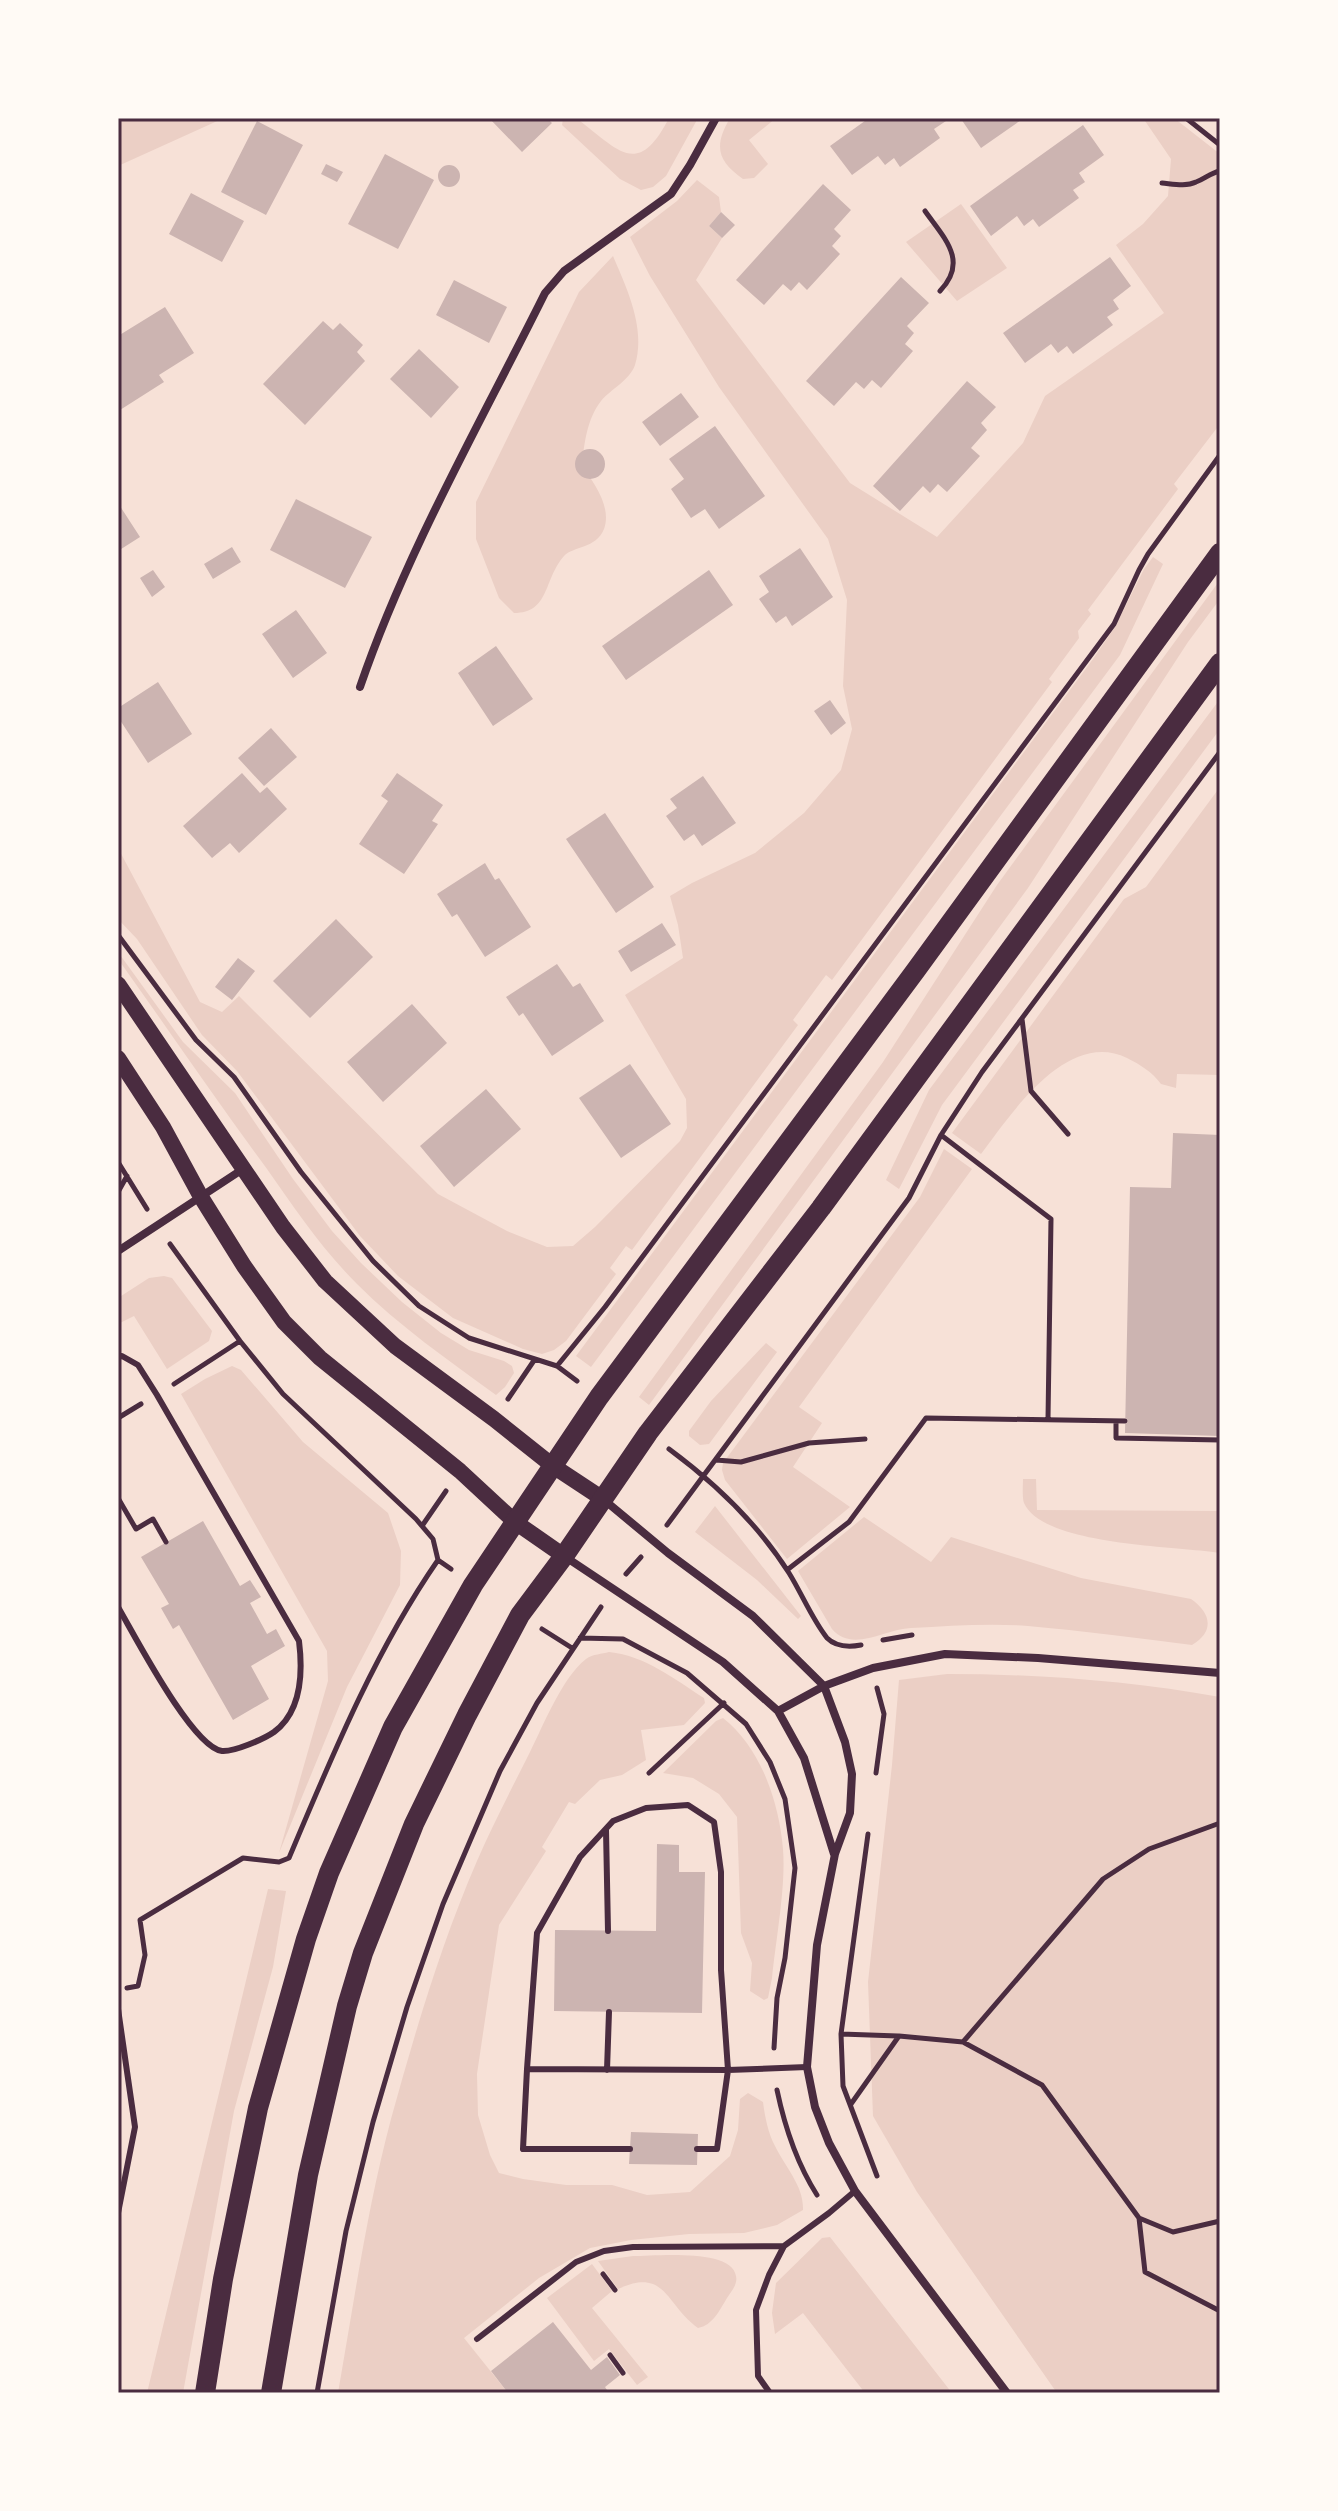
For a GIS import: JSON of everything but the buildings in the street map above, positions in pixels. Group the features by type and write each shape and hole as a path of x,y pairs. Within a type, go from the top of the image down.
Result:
{"main road":[{"path":"205,2393 223,2279 258,2108 306,1939 329,1873 393,1727 473,1585 599,1397 1220,553"},
{"path":"271,2393 308,2175 347,2006 363,1953 414,1824 520,1615 648,1433 821,1208 1220,663"},
{"path":"121,995 325,1281 395,1346 553,1466 603,1499"},
{"path":"118,1058 163,1127 201,1197 244,1266 284,1322 320,1358 460,1471 515,1522 564,1556"}],"street":[{"path":"360,687 380,629 427,527 545,293 564,271 671,194 716,118"},
{"path":"118,1251 243,1169"},
{"path":"603,1499 654,1542 753,1616 824,1686 845,1742 852,1774 850,1813 835,1854 817,1945 807,2067 815,2107 829,2143 855,2191 1007,2393"},
{"path":"564,1556 723,1662 778,1711 804,1758 835,1854"},
{"path":"778,1711 824,1686 873,1668 945,1654 1038,1658 1220,1673"}],"lane":[{"path":"118,1357 122,1356 138,1365 299,1641 302,1664 300,1689 286,1720 273,1733 252,1743 222,1751 212,1746 189,1725 118,1607"},
{"path":"630,2149 523,2149 537,1933 580,1857 613,1821 646,1808 688,1805 714,1822 721,1872 721,1970 728,2070 717,2149 697,2149"},
{"path":"606,1829 608,1931"},
{"path":"118,2009 135,2127 118,2213"},
{"path":"607,2070 609,2012"},
{"path":"527,2069 728,2070 807,2067"},
{"path":"770,2393 758,2376 756,2310 769,2275 784,2246 855,2191"},
{"path":"477,2339 576,2262 604,2251 633,2247 784,2246"}],"path":[{"path":"1186,118 1220,145"},
{"path":"1162,183 1183,185 1220,171"},
{"path":"925,211 948,244 955,264 951,279 940,291"},
{"path":"557,1366 605,1307 1114,624 1148,554 1220,455"},
{"path":"317,2393 346,2231 373,2122 407,2007 443,1904 500,1771 537,1703 613,1590 654,1542 909,1198 941,1135 982,1072 1220,752"},
{"path":"118,935 196,1040 234,1077 301,1172 373,1261 419,1306 469,1338 557,1366 599,1397"},
{"path":"1022,1018 1031,1091 1068,1134"},
{"path":"941,1135 1051,1219 1048,1420"},
{"path":"118,1162 158,1225 240,1341 283,1394 416,1519 433,1539 438,1560 473,1585"},
{"path":"118,1192 127,1176"},
{"path":"118,1418 240,1341"},
{"path":"787,1570 849,1522 926,1418 1125,1421"},
{"path":"1116,1421 1116,1438 1220,1440"},
{"path":"648,1433 704,1474 744,1515 787,1570 829,1640 847,1648 868,1644 884,1714 876,1775"},
{"path":"715,1460 741,1462 809,1443 865,1439"},
{"path":"118,1498 136,1529 153,1519 166,1542"},
{"path":"118,1990 138,1986 145,1955 140,1920 243,1858 279,1862 289,1858 356,1705 414,1594 438,1560"},
{"path":"520,1615 572,1648"},
{"path":"579,1638 623,1639 687,1673 746,1724 770,1762 785,1799 795,1868 785,1958 777,1998 772,2068 786,2130 802,2171 829,2213"},
{"path":"649,1773 724,1703"},
{"path":"870,1823 841,2034 843,2086 875,2174 882,2185"},
{"path":"963,2042 1103,1879 1149,1849 1220,1823"},
{"path":"841,2034 963,2042 1042,2085 1139,2218 1145,2272 1220,2311"},
{"path":"850,2105 899,2036"},
{"path":"1139,2218 1173,2232 1220,2221"},
{"path":"610,2355 623,2373"}],"shaded area":[{"path":"118,118 224,118 118,166"},
{"path":"576,118 615,148 626,153 637,153 647,149 658,137 669,118 698,118 666,176 653,187 641,190 620,179 562,125 563,119"},
{"path":"730,118 776,118 749,140 768,164 754,178 743,179 723,159 721,137"},
{"path":"1143,118 1174,118 1220,154 1220,424 1174,484 1178,489 1088,610 1091,614 1078,631 1079,638 1049,679 1052,682 832,980 826,975 793,1020 798,1025 632,1250 626,1246 610,1268 616,1274 566,1341 542,1354 523,1349 453,1318 398,1276 360,1236 237,1071 202,1035 137,939 118,919 118,848 200,1002 222,1012 239,996 438,1194 507,1231 547,1247 573,1246 680,1141 687,1128 686,1099 625,995 683,958 670,896 755,853 804,813 841,770 852,729 843,686 847,600 828,539 719,387 650,276 630,237 677,201 697,180 719,197 721,212 709,226 722,238 696,280 850,483 937,537 1023,443 1045,396 1164,313 1116,245 1143,224 1168,196 1171,159"},
{"path":"961,204 1007,268 957,301 906,242"},
{"path":"613,256 637,323 638,351 629,375 596,408 585,441 582,466 604,504 604,529 596,540 564,556 545,594 534,607 526,612 514,613 499,598 476,539 476,502 579,292"},
{"path":"1153,557 1163,564 1120,655 591,1367 576,1356 1093,659 1115,627"},
{"path":"1220,580 1220,599 1188,642 1028,888 649,1405 639,1397 883,1062 997,885"},
{"path":"1220,699 1220,729 942,1105 899,1189 886,1180 929,1090"},
{"path":"1220,787 1220,1075 1177,1074 1176,1088 1161,1084 1146,1069 1127,1058 1105,1052 1083,1055 1062,1065 1043,1080 1008,1118 981,1154 952,1133 1124,899 1146,887"},
{"path":"118,952 183,1042 235,1093 293,1179 332,1231 361,1263 441,1333 469,1350 512,1366 514,1373 496,1395 390,1314 332,1257 118,959"},
{"path":"944,1149 972,1169 799,1407 822,1423 793,1467 850,1507 787,1559 725,1480 723,1463 920,1197"},
{"path":"149,1278 172,1278 212,1331 209,1341 167,1369 134,1316 118,1324 118,1298"},
{"path":"766,1343 777,1352 709,1444 700,1445 689,1436 689,1431 711,1401"},
{"path":"232,1366 241,1370 303,1442 388,1513 401,1551 400,1585 347,1687 279,1853 328,1681 327,1651 181,1394"},
{"path":"1023,1479 1036,1479 1037,1510 1220,1511 1220,1553 1113,1542 1057,1528 1036,1517 1024,1503"},
{"path":"715,1506 801,1616 798,1619 757,1580 695,1532"},
{"path":"864,1517 931,1562 951,1537 1081,1578 1191,1599 1203,1610 1207,1628 1192,1645 999,1625 911,1628 869,1638 849,1639 832,1629 798,1571"},
{"path":"609,1652 635,1658 659,1669 704,1698 705,1703 684,1725 641,1730 646,1760 622,1775 600,1780 575,1804 569,1802 542,1847 546,1851 499,1925 477,2074 478,2115 490,2155 499,2173 523,2179 566,2185 612,2185 647,2195 690,2192 730,2156 738,2130 740,2099 748,2093 763,2102 770,2136 797,2185 803,2210 777,2225 744,2233 689,2234 590,2248 539,2278 464,2338 508,2393 338,2393 382,2153 440,1956 477,1861 561,1689 586,1659"},
{"path":"947,1674 1084,1680 1220,1697 1220,2393 1057,2393 917,2192 873,2116 868,1982 899,1680"},
{"path":"723,1718 758,1760 772,1795 781,1831 784,1864 782,1896 772,1978 768,1998 764,2000 750,1991 752,1963 741,1933 737,1817 719,1794 693,1778 663,1773 716,1721"},
{"path":"268,1889 286,1891 273,1967 234,2111 183,2393 147,2393"},
{"path":"830,2237 952,2393 865,2393 803,2313 775,2334 772,2313 776,2283 822,2238"},
{"path":"633,2256 707,2257 731,2267 736,2282 715,2317 698,2328 656,2285 634,2283 618,2289 598,2261"},
{"path":"592,2264 612,2291 592,2308 648,2377 637,2385 609,2349 594,2361 547,2298"}]}
